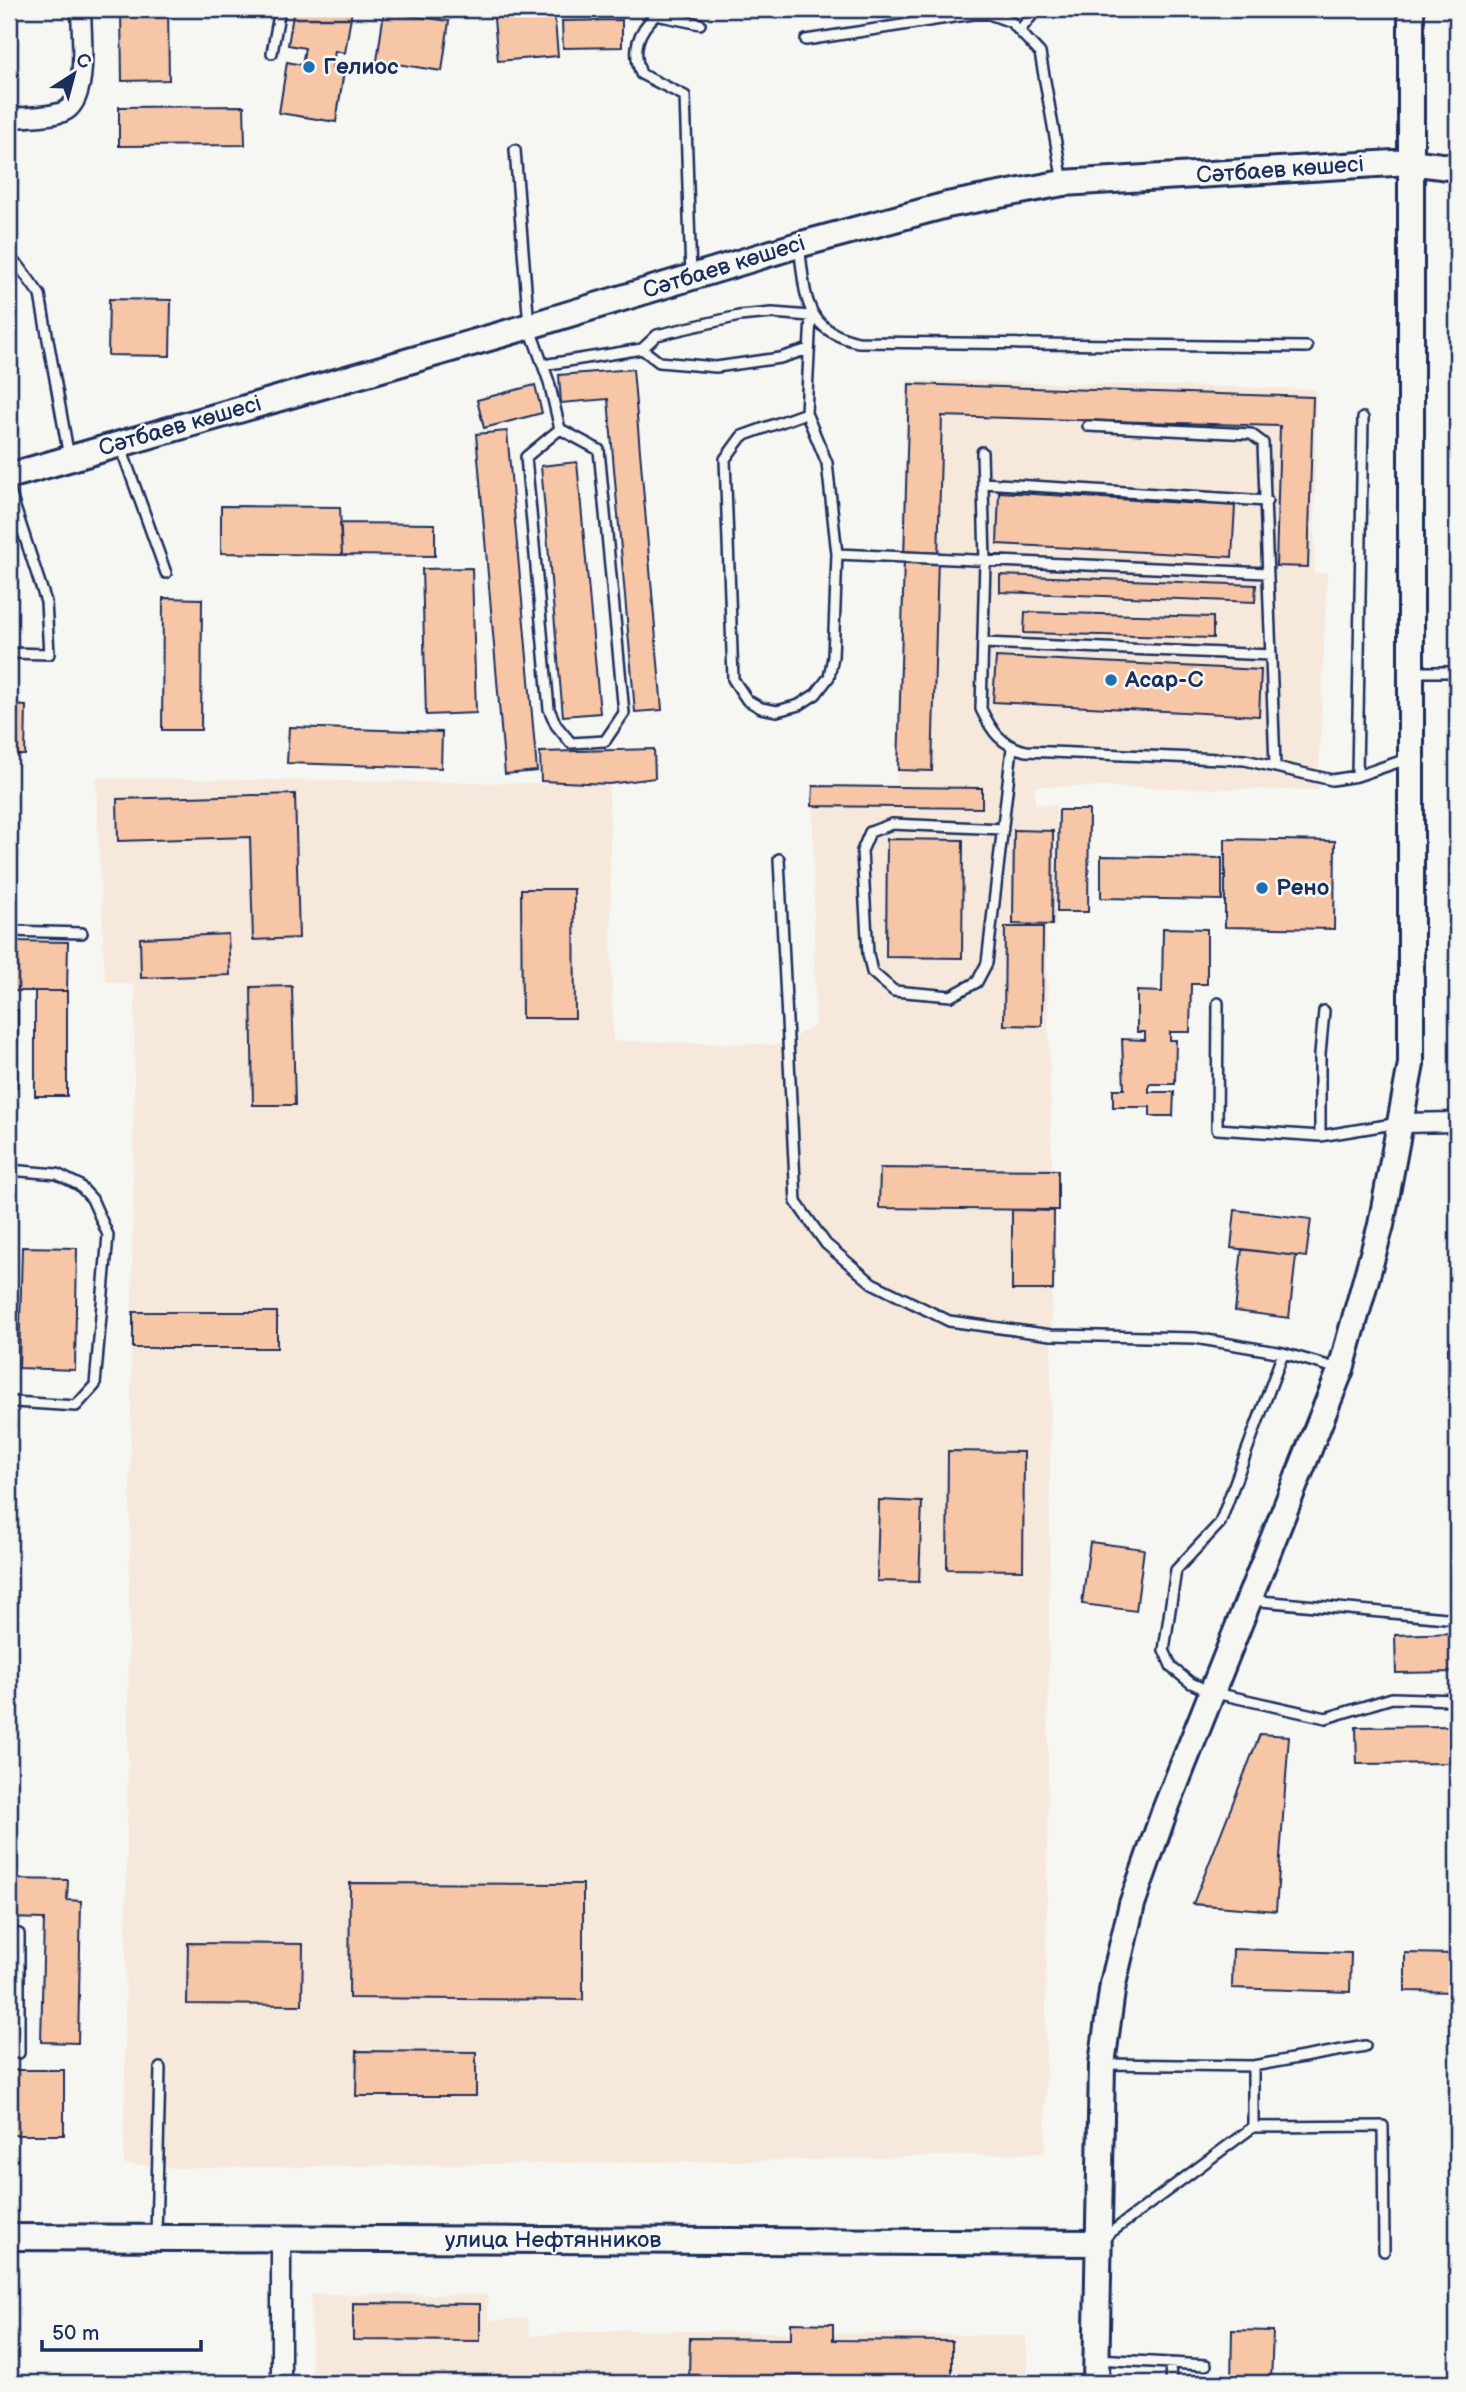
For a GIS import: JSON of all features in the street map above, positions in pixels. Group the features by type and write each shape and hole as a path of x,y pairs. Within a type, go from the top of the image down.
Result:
{"street":[{"path":"9,118 64,111 75,103 81,87 81,9"},
{"path":"1096,2371 1102,2064 1113,1984 1132,1904 1211,1692 1341,1369 1381,1225 1411,1064 1411,9"},
{"name":"Сәтбаев көшесі","path":"9,476 529,326 798,244 947,205 1063,183 1410,162 1457,168"},
{"path":"1401,1123 1457,1122"},
{"name":"улица Нефтянников","path":"9,2237 1097,2243"},
{"path":"281,2238 281,2383"}],"lane":[{"path":"272,53 280,9"},
{"path":"1020,30 1037,9"},
{"path":"806,40 972,12 1001,18 1020,30 1041,53 1063,183"},
{"path":"692,277 685,96 641,74 635,58 638,40 645,24 656,15 700,24"},
{"path":"515,150 529,326 543,365 560,429 599,450 624,713 606,741 571,743 556,725 549,709 526,457 560,429"},
{"path":"798,244 811,316 806,412 827,463 837,554 834,657 829,677 816,694 799,705 777,711 761,708 747,700 733,679 725,459 731,446 742,436 806,412"},
{"path":"9,259 19,266 40,295 69,458"},
{"path":"543,365 642,349 657,335 739,316 772,313 811,316 825,330 858,342 1307,347"},
{"path":"642,349 659,362 716,367 780,358 809,349"},
{"path":"1357,776 1363,418"},
{"path":"1088,426 1251,434 1263,443 1275,765"},
{"path":"119,444 166,573"},
{"path":"982,452 985,561 981,709 990,728 1001,741 1012,748 1044,752 1245,760 1332,780 1357,776 1411,757"},
{"path":"983,483 1267,501"},
{"path":"9,489 46,602 49,654 9,653"},
{"path":"837,554 1268,573"},
{"path":"983,643 1270,655"},
{"path":"1411,672 1457,672"},
{"path":"1003,829 892,824 870,832 862,851 868,954 872,972 882,983 894,991 951,996 977,982 987,963 1003,829 1012,748"},
{"path":"779,859 796,1202 826,1244 872,1283 949,1321 1051,1335 1195,1338 1283,1353 1341,1369"},
{"path":"9,931 82,933"},
{"path":"1218,1003 1217,1129 1320,1136 1401,1123"},
{"path":"1320,1136 1320,1054 1324,1011"},
{"path":"9,1170 57,1174 79,1185 93,1199 108,1235 95,1385 76,1406 14,1402"},
{"path":"1283,1353 1220,1523 1176,1570 1164,1650 1172,1668 1191,1683 1211,1692 1326,1718 1392,1698 1457,1700"},
{"path":"1248,1600 1457,1619"},
{"path":"9,1934 19,1934 19,2053 9,2053"},
{"path":"1102,2064 1253,2066 1365,2046"},
{"path":"1253,2066 1253,2127"},
{"path":"156,2238 160,2068"},
{"path":"1097,2243 1253,2127 1382,2126 1384,2251"},
{"path":"1096,2371 1170,2362 1206,2365"},
{"path":"1170,2362 1171,2383"}],"shaded area":[{"path":"907,380 1316,389 1314,573 1327,572 1318,790 1035,786 1035,804 1056,806 1056,927 1046,928 1052,1169 1058,1170 1058,1210 1054,1211 1051,1335 1045,2153 802,2160 179,2168 124,2164 135,985 105,981 96,778 609,784 613,1041 778,1045 815,1026 813,786 896,787"},
{"path":"311,2294 487,2295 489,2321 527,2318 530,2336 617,2330 1026,2336 1028,2383 312,2383"}],"building":[{"path":"121,9 168,9 169,80 122,81"},
{"name":"Гелиос","path":"294,9 352,10 345,53 335,51 332,69 344,71 336,122 279,113 287,62 302,65 305,48 288,45"},
{"path":"493,9 554,9 558,56 498,61"},
{"path":"384,12 449,21 442,71 377,61"},
{"path":"622,20 622,47 563,48 562,21"},
{"path":"244,106 245,145 119,146 119,107"},
{"path":"109,299 171,300 170,356 108,355"},
{"path":"633,369 662,710 635,712 608,399 561,403 559,375"},
{"path":"909,384 1313,397 1308,567 1276,566 1280,426 942,416 932,771 898,770"},
{"path":"535,385 542,413 484,428 477,400"},
{"path":"507,431 537,771 505,774 476,434"},
{"path":"577,462 600,713 563,716 541,466"},
{"path":"999,492 1235,506 1232,557 997,544"},
{"path":"221,506 340,507 342,555 221,553"},
{"path":"340,523 435,524 435,556 342,555"},
{"path":"472,568 476,713 426,715 422,569"},
{"path":"1000,575 1256,585 1255,602 1000,592"},
{"path":"163,598 202,599 201,730 162,730"},
{"path":"1025,612 1213,617 1213,638 1024,633"},
{"path":"996,657 1261,670 1259,716 993,702"},
{"path":"9,705 26,706 25,755 9,755"},
{"path":"289,727 442,732 441,768 287,763"},
{"path":"654,749 655,778 609,784 541,781 540,752"},
{"path":"813,786 982,788 982,808 812,806"},
{"path":"295,794 299,938 253,940 250,837 118,841 117,799"},
{"path":"1059,810 1089,810 1088,912 1057,912"},
{"path":"1014,830 1053,831 1052,925 1013,924"},
{"path":"887,839 963,840 962,958 886,957"},
{"path":"1225,839 1335,841 1334,929 1225,927"},
{"path":"1101,856 1222,858 1222,900 1101,898"},
{"path":"521,889 574,889 575,1018 522,1018"},
{"path":"1005,927 1043,927 1042,1026 1004,1025"},
{"path":"1163,928 1207,929 1207,984 1191,984 1190,1032 1170,1032 1170,1040 1176,1040 1175,1084 1149,1084 1149,1092 1174,1092 1173,1116 1150,1116 1150,1107 1113,1107 1113,1089 1124,1089 1122,1039 1145,1040 1145,1032 1137,1032 1137,991 1162,992"},
{"path":"228,934 230,975 141,978 140,938"},
{"path":"9,941 68,942 67,991 9,991"},
{"path":"292,986 295,1105 253,1105 251,987"},
{"path":"35,991 67,991 67,1096 35,1096"},
{"path":"9,1010 18,1010 17,1087 9,1087"},
{"path":"880,1168 1058,1170 1058,1210 879,1208"},
{"path":"1012,1210 1054,1211 1053,1290 1012,1290"},
{"path":"1235,1210 1311,1219 1306,1257 1231,1248"},
{"path":"22,1247 77,1248 75,1370 19,1368"},
{"path":"1242,1249 1296,1256 1289,1318 1235,1311"},
{"path":"133,1312 277,1312 277,1348 133,1348"},
{"path":"1448,1348 1457,1348 1457,1389 1448,1389"},
{"path":"948,1451 1024,1452 1023,1570 947,1569"},
{"path":"9,1466 14,1466 15,1522 9,1522"},
{"path":"879,1500 922,1502 919,1582 877,1581"},
{"path":"1090,1542 1144,1549 1136,1611 1082,1604"},
{"path":"1457,1633 1457,1672 1396,1673 1395,1635"},
{"path":"1457,1726 1457,1763 1357,1764 1356,1727"},
{"path":"1260,1734 1289,1736 1276,1911 1193,1904"},
{"path":"9,1879 68,1880 67,1900 81,1901 78,2043 41,2042 44,1919 9,1918"},
{"path":"350,1883 583,1884 583,2000 349,1998"},
{"path":"188,1943 303,1944 302,2005 187,2004"},
{"path":"1233,1949 1351,1953 1350,1992 1232,1988"},
{"path":"1405,1953 1457,1954 1457,1992 1405,1991"},
{"path":"357,2051 476,2052 476,2096 356,2096"},
{"path":"9,2070 64,2070 64,2135 9,2135"},
{"path":"353,2303 480,2304 480,2341 353,2340"},
{"path":"791,2323 833,2324 833,2340 952,2341 952,2379 689,2375 690,2338 791,2339"},
{"path":"1232,2330 1273,2331 1271,2383 1231,2383"}],"place":[{"name":"Гелиос","path":"309,67"},
{"name":"Асар-С","path":"1111,680"},
{"name":"Рено","path":"1262,888"}]}
